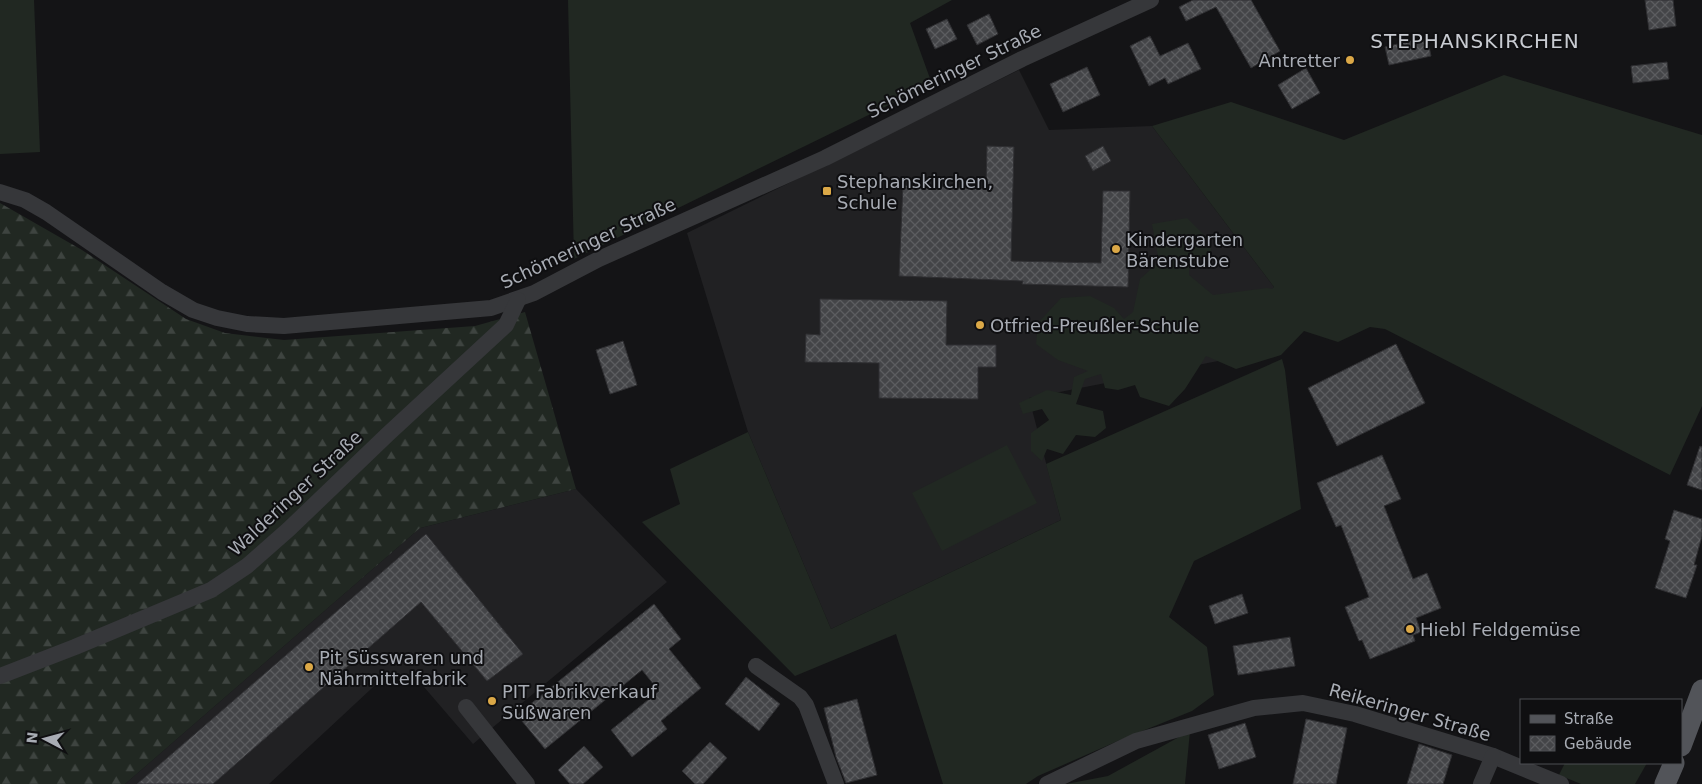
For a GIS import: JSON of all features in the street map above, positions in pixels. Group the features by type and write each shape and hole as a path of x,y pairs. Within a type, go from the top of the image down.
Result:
{"main road":[{"path":"1682,743 1702,690"},
{"path":"1665,784 1674,764"}],"street":[{"name":"Schömeringer Straße","path":"0,192 25,200 46,212 154,287 186,305 217,318 239,323 284,326 491,308 518,300 598,259 825,158 1022,60 1151,0"},
{"name":"Walderinger Straße","path":"0,676 211,590 248,566 290,529 388,434 506,325 518,300"},
{"path":"756,666 800,697 806,705 836,784"},
{"name":"Reikeringer Straße","path":"1047,784 1136,741 1254,708 1303,703 1355,714 1492,756 1561,784"},
{"path":"466,707 527,784"},
{"path":"1481,784 1492,756"}],"shaded area":[{"name":"Otfried-Preußler-Schule","path":"1019,70 1049,130 1152,126 1274,287 1218,361 1029,398 1061,520 831,629 748,432 687,233"},
{"path":"576,489 667,582 473,744 418,680 385,676 269,784 125,784 420,528"}],"green space":[{"path":"0,0 34,0 40,152 0,154"},
{"path":"568,0 952,0 910,23 932,84 574,259"},
{"path":"1504,75 1702,135 1702,406 1670,475 1385,329 1370,327 1338,342 1304,331 1281,355 1236,369 1206,356 1185,389 1169,406 1140,397 1135,385 1118,390 1105,388 1101,374 1085,379 1076,404 1103,411 1106,428 1095,437 1076,435 1063,454 1047,449 1042,461 1031,451 1031,433 1049,420 1042,409 1023,414 1019,403 1047,390 1071,395 1074,377 1088,371 1058,360 1036,344 1038,323 1061,298 1090,296 1114,308 1124,319 1133,312 1140,279 1159,262 1152,224 1187,218 1211,242 1211,258 1189,258 1189,275 1213,295 1267,288 1272,289 1274,287 1152,126 1231,102 1344,140"},
{"path":"0,203 82,250 186,319 225,333 284,340 475,326 525,312 576,489 420,528 125,784 0,784"},
{"path":"1282,359 1285,370 1301,509 1194,561 1169,617 1207,647 1214,695 1192,711 1038,776 1026,784 943,784 896,634 795,676 642,522 680,504 670,469 748,432 831,629 1061,520 1046,464"},
{"path":"1007,445 1037,503 942,551 912,493"},
{"path":"1190,731 1185,784 1066,784 1108,776"},
{"path":"1564,764 1646,764 1635,784 1581,784 1559,775"}],"building":[{"path":"1193,0 1251,0 1280,51 1251,68 1216,7 1186,21 1179,7"},
{"path":"1645,0 1673,0 1676,26 1649,30"},
{"path":"989,14 998,34 977,45 967,25"},
{"path":"947,19 957,39 935,49 926,29"},
{"path":"1150,36 1160,56 1188,43 1201,69 1168,84 1165,78 1149,86 1130,46"},
{"path":"1427,37 1431,56 1389,65 1385,47"},
{"path":"1667,62 1669,79 1633,83 1631,66"},
{"path":"1087,67 1100,95 1063,112 1050,84"},
{"path":"1306,68 1320,93 1292,109 1278,85"},
{"path":"987,146 1014,147 1011,261 1101,263 1103,191 1130,191 1128,287 1022,284 1023,281 899,276 903,185 986,189"},
{"path":"1103,146 1111,161 1093,171 1085,156"},
{"path":"820,299 947,301 946,345 996,345 996,367 978,367 978,399 879,398 879,363 805,362 806,334 820,335"},
{"path":"623,341 637,385 610,394 596,350"},
{"path":"1396,344 1425,403 1337,446 1308,388"},
{"path":"1700,446 1702,447 1702,490 1687,485"},
{"path":"1382,455 1401,499 1384,506 1413,579 1427,573 1441,608 1416,618 1421,632 1413,635 1415,641 1370,659 1362,640 1359,641 1345,607 1369,597 1341,525 1336,527 1317,483"},
{"path":"1674,510 1702,519 1702,536 1694,565 1697,565 1686,598 1655,588 1670,541 1665,539"},
{"name":"Pit Süsswaren und Nährmittelfabrik","path":"426,534 523,654 487,681 421,602 213,784 137,784"},
{"path":"1242,594 1248,613 1215,624 1209,606"},
{"path":"654,604 681,639 669,649 701,688 661,721 667,729 632,757 611,730 659,691 642,670 545,749 517,715"},
{"path":"1290,637 1295,666 1238,675 1233,646"},
{"path":"746,677 780,704 759,731 725,704"},
{"path":"857,699 877,775 846,783 836,757 824,708"},
{"path":"1306,719 1347,728 1336,784 1293,784"},
{"path":"1245,723 1256,757 1219,769 1208,735"},
{"path":"710,742 727,758 703,784 695,784 682,771"},
{"path":"1419,744 1452,755 1443,784 1407,784"},
{"path":"584,746 603,767 583,784 570,784 558,770"}],"place":[{"name":"Antretter","path":"1350,60"},
{"name":"Stephanskirchen, Schule","path":"827,191"},
{"name":"Kindergarten Bärenstube","path":"1116,249"},
{"name":"Otfried-Preußler-Schule","path":"980,325"},
{"name":"Hiebl Feldgemüse","path":"1410,629"},
{"name":"Pit Süsswaren und Nährmittelfabrik","path":"309,667"},
{"name":"PIT Fabrikverkauf Süßwaren","path":"492,701"}],"district":[{"name":"STEPHANSKIRCHEN","path":"1475,41"}]}
